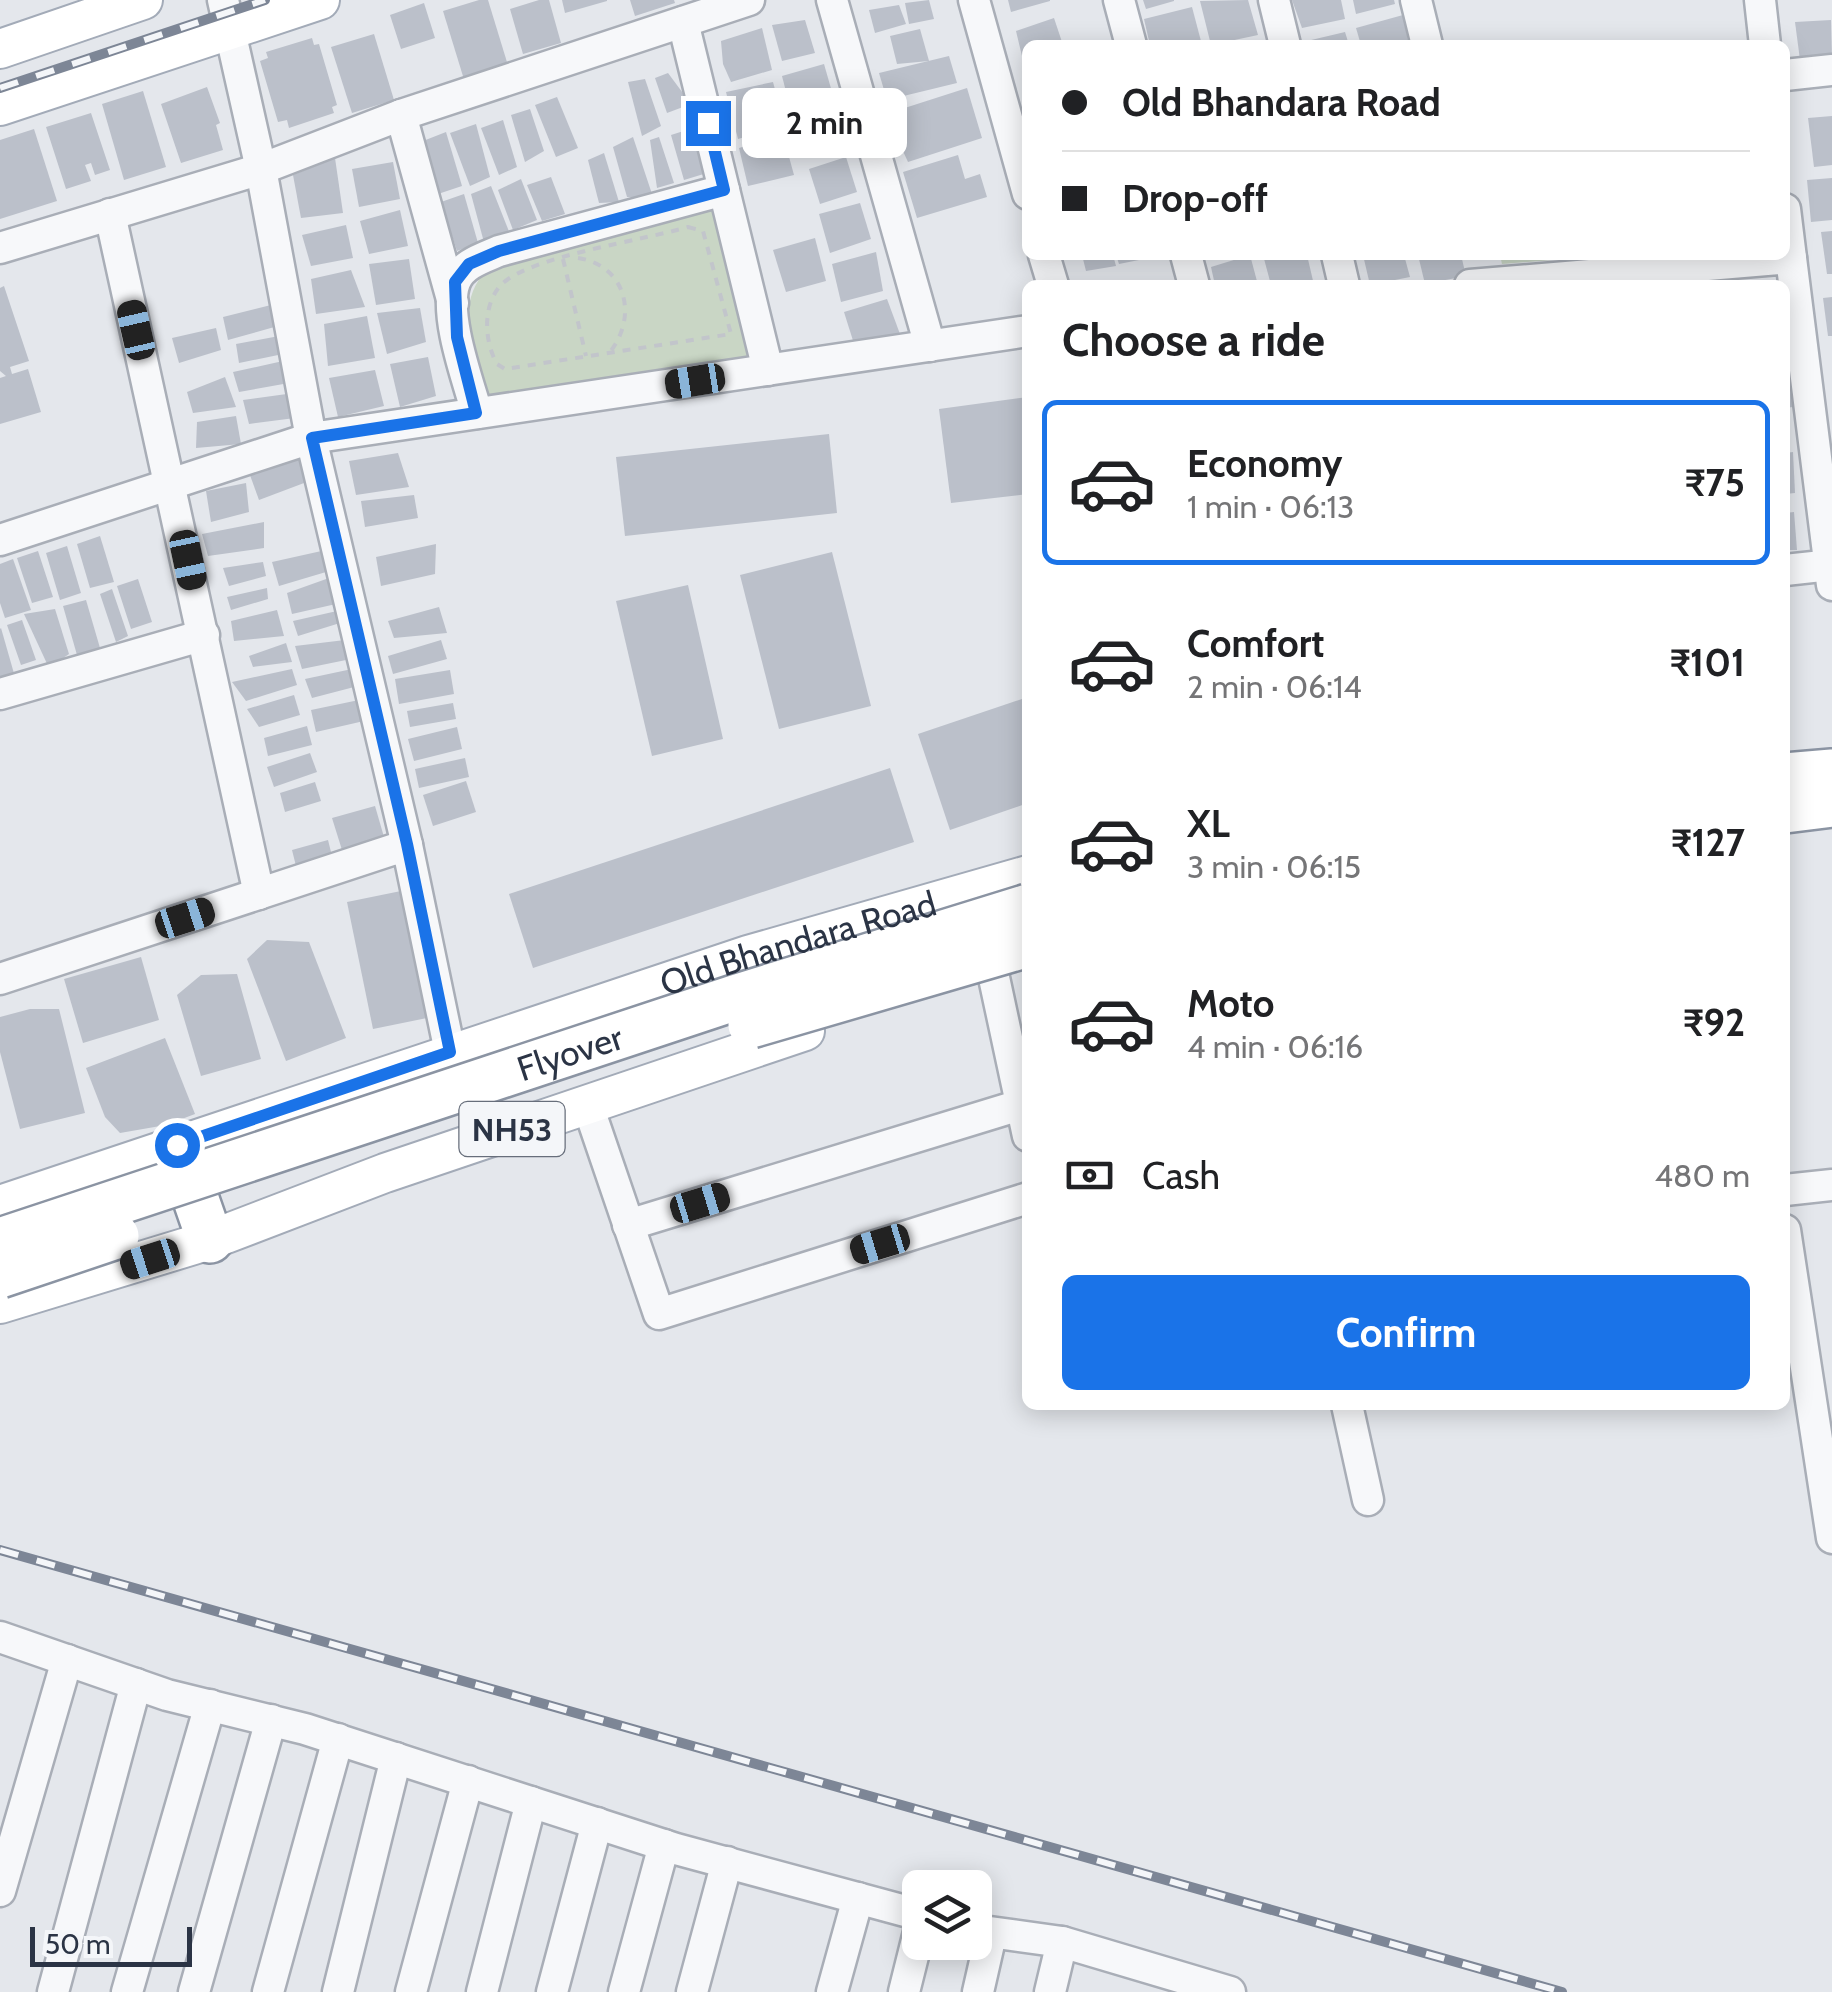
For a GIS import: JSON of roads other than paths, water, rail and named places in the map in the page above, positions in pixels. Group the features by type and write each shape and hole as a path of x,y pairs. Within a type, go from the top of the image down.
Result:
{"highway":[{"path":"1790,776 1832,772"},
{"path":"1790,809 1832,804"},
{"name":"Flyover","path":"0,1240 167,1189 734,998 1022,908"},
{"name":"Flyover","path":"0,1276 630,1060 1022,946"},
{"path":"177,1145 210,1240"}],"main road":[{"path":"0,49 143,0"},
{"path":"0,106 227,15 320,0"},
{"name":"Old Bhandara Road","path":"0,1206 748,955 1022,877"},
{"name":"NH53","path":"0,1304 210,1240 586,1102 1010,968"}],"street":[{"path":"0,248 261,169 400,115 749,0"},
{"path":"832,0 930,346"},
{"path":"974,0 1022,172"},
{"path":"1120,0 1130,40"},
{"path":"1274,0 1285,40"},
{"path":"1416,0 1426,40"},
{"path":"1760,0 1764,40"},
{"path":"227,15 312,438 407,844 450,1052"},
{"path":"683,22 768,370"},
{"path":"1790,75 1832,70"},
{"path":"400,115 453,306 476,413"},
{"path":"453,306 455,282 469,264 499,251 724,190"},
{"path":"110,214 259,894"},
{"path":"1790,250 1798,424 1831,572 1790,570"},
{"path":"1533,280 1768,260"},
{"path":"0,540 312,438 1022,332"},
{"path":"0,694 204,635"},
{"path":"0,979 407,844"},
{"path":"1010,968 1022,1113"},
{"path":"586,1102 659,1314 1022,1200"},
{"path":"628,1225 1020,1105"},
{"path":"1790,1189 1832,1185"},
{"path":"1790,1263 1832,1538"},
{"path":"1348,1410 1368,1500"},
{"path":"0,1637 136,1684 338,1739 664,1845 902,1909"},
{"path":"0,1891 67,1660"},
{"path":"53,1992 136,1684"},
{"path":"126,1992 210,1705"},
{"path":"194,1992 271,1720"},
{"path":"268,1992 338,1739"},
{"path":"338,1992 396,1758"},
{"path":"411,1992 468,1782"},
{"path":"482,1992 531,1802"},
{"path":"552,1992 597,1823"},
{"path":"624,1992 664,1845"},
{"path":"692,1992 727,1862"},
{"path":"832,1992 858,1898"},
{"path":"992,1933 1062,1942 1129,1978 1230,1992"},
{"path":"1050,1992 1062,1942"},
{"path":"904,1992 912,1960"},
{"path":"978,1992 981,1960"}],"railway":[{"path":"0,88 265,0"},
{"path":"0,1550 1562,1992"}]}
